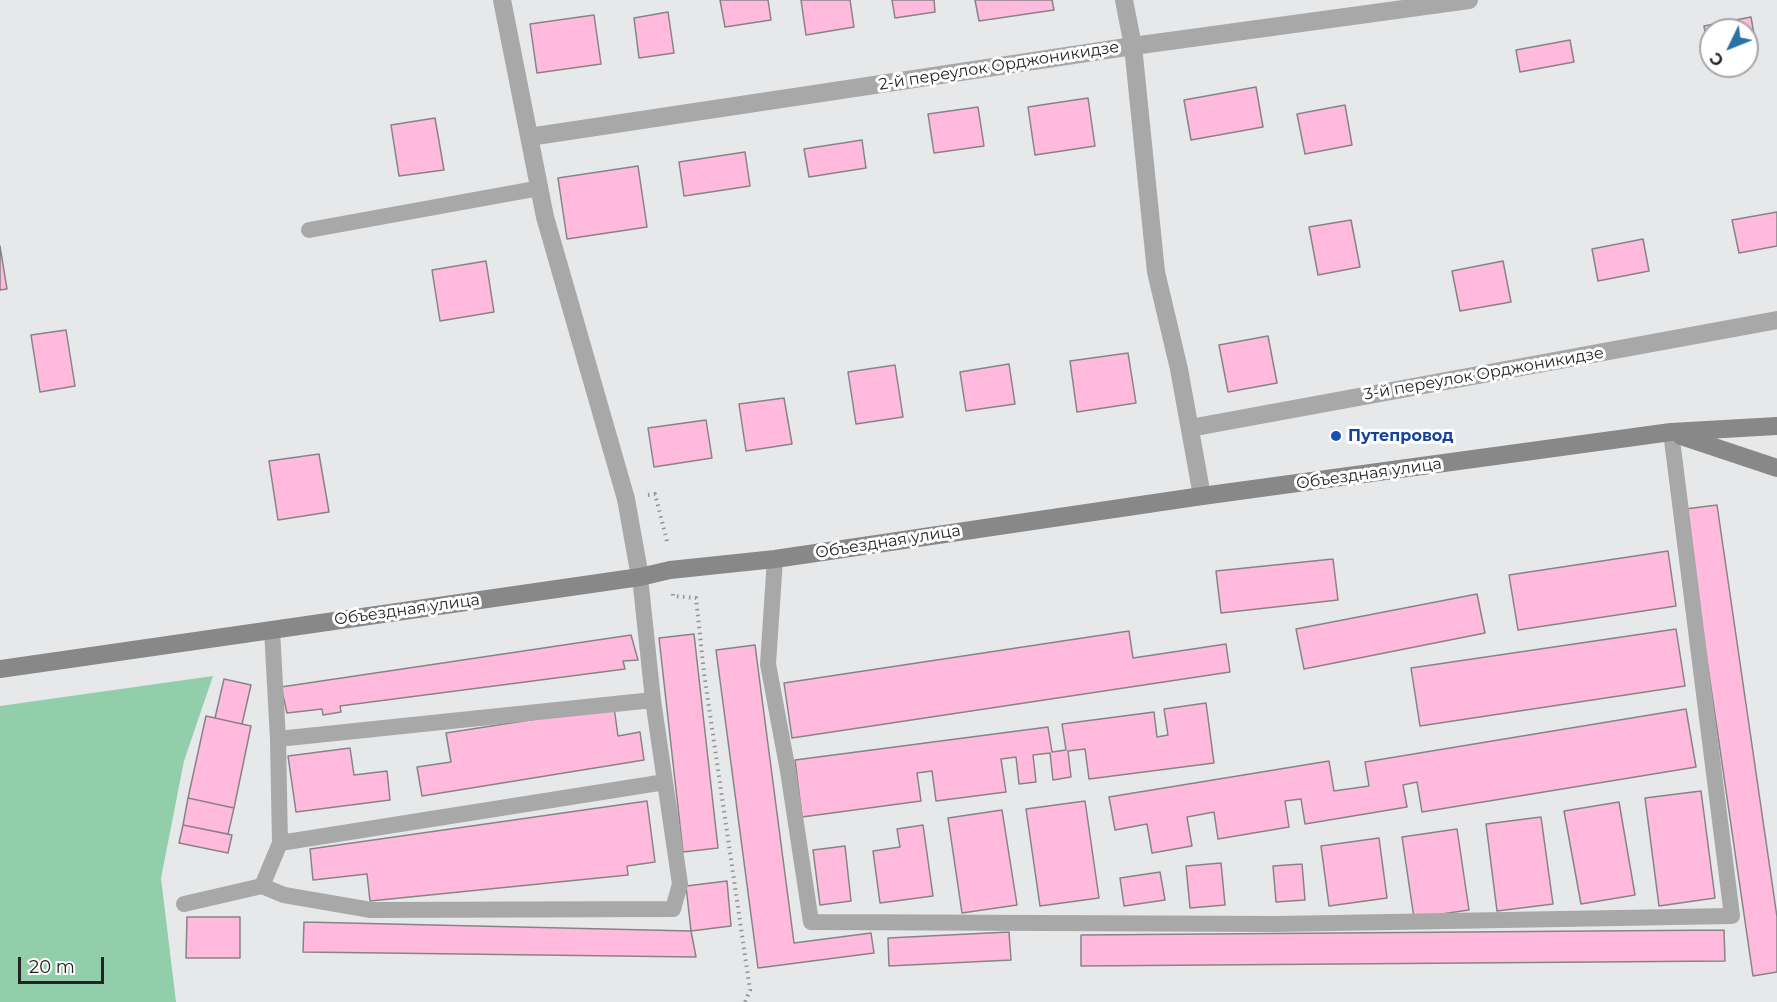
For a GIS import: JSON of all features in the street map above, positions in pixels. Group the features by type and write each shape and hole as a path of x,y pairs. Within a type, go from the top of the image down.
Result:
{"street":[{"path":"502,0 545,217 626,499 640,577"},
{"path":"1124,0 1133,46 1156,272 1190,428 1202,496"},
{"name":"2-й переулок Орджоникидзе","path":"529,137 1133,46 1469,0"},
{"name":"3-й переулок Орджоникидзе","path":"1190,428 1777,320"},
{"name":"Объездная улица","path":"0,669 640,577 670,570 775,560 1202,496 1671,432 1777,426"},
{"path":"1671,432 1777,468"}],"lane":[{"path":"309,230 540,188"},
{"path":"775,560 768,664 812,922 1276,924 1732,916 1671,432"},
{"path":"184,904 262,886 284,895 371,910 673,909 680,884 652,700 640,577"},
{"path":"262,886 280,843 278,739 272,630"},
{"path":"278,739 652,700"},
{"path":"280,843 665,782"}],"path":[{"path":"667,535 668,545"},
{"path":"672,588 673,596 696,598 704,673 750,990 744,1002"}],"green space":[{"path":"213,676 184,761 161,878 176,1002 0,1002 0,706"}],"building":[{"path":"720,0 768,0 771,20 725,27"},
{"path":"801,0 850,0 854,27 806,35"},
{"path":"892,0 934,0 935,12 895,18"},
{"path":"975,0 1052,0 1054,10 979,21"},
{"path":"668,12 674,53 639,58 634,18"},
{"path":"594,15 601,64 537,73 530,24"},
{"path":"1570,40 1574,62 1520,72 1516,50"},
{"path":"1256,87 1263,127 1191,140 1184,100"},
{"path":"1088,98 1095,146 1035,155 1028,107"},
{"path":"1345,105 1352,145 1305,154 1297,114"},
{"path":"978,107 984,146 934,153 928,114"},
{"path":"435,118 444,170 399,176 391,125"},
{"path":"862,140 866,168 809,177 804,149"},
{"path":"745,152 750,186 684,196 679,162"},
{"path":"638,166 647,227 567,239 558,178"},
{"path":"1777,212 1777,246 1739,253 1732,220"},
{"path":"1351,220 1360,267 1318,275 1309,227"},
{"path":"1643,239 1649,271 1598,281 1592,249"},
{"path":"0,246 7,289 0,290"},
{"path":"486,261 494,312 440,321 432,270"},
{"path":"1503,261 1511,302 1460,311 1452,271"},
{"path":"66,330 75,386 40,392 31,335"},
{"path":"1268,336 1277,383 1228,392 1219,345"},
{"path":"1128,353 1136,403 1077,412 1070,361"},
{"path":"1009,364 1015,404 966,411 960,372"},
{"path":"895,365 903,417 856,424 848,372"},
{"path":"784,398 792,444 746,451 739,404"},
{"path":"706,420 712,458 654,467 648,428"},
{"path":"319,454 329,512 278,520 269,461"},
{"path":"1717,505 1777,917 1777,972 1753,976 1685,509"},
{"path":"1668,551 1676,606 1518,630 1509,575"},
{"path":"1333,559 1338,600 1221,613 1216,571"},
{"path":"1477,594 1485,633 1304,669 1296,629"},
{"path":"1676,629 1685,686 1420,726 1411,668"},
{"path":"1129,631 1133,658 1226,644 1230,672 792,738 784,683"},
{"path":"694,634 718,848 683,852 659,638"},
{"path":"631,635 638,660 623,661 625,669 340,706 341,712 323,715 322,709 287,713 281,687"},
{"path":"755,645 794,943 871,933 874,953 758,968 716,650"},
{"path":"224,679 251,685 242,724 215,718"},
{"path":"1206,703 1214,763 1089,779 1085,749 1068,751 1071,777 1053,780 1050,753 1033,755 1036,782 1019,784 1016,757 1001,759 1006,792 936,801 932,771 917,773 921,801 802,817 795,760 1048,727 1052,752 1066,750 1062,724 1154,712 1157,737 1168,735 1164,709"},
{"path":"614,707 618,736 640,732 644,760 422,796 417,767 451,762 446,733"},
{"path":"1686,709 1696,767 1422,812 1417,782 1403,785 1407,807 1305,824 1301,799 1285,801 1289,827 1218,839 1214,812 1187,817 1192,846 1152,853 1147,824 1115,830 1109,797 1329,761 1334,791 1369,786 1365,762"},
{"path":"206,716 251,726 234,808 188,798"},
{"path":"350,748 354,775 387,771 390,800 296,812 288,756"},
{"path":"1701,791 1715,898 1659,906 1645,798"},
{"path":"188,798 234,808 228,834 183,825"},
{"path":"647,801 655,862 627,866 628,875 370,901 367,874 313,880 310,849"},
{"path":"1085,801 1099,898 1040,906 1026,809"},
{"path":"1619,802 1635,895 1581,904 1564,811"},
{"path":"1002,810 1017,905 962,913 948,818"},
{"path":"1541,817 1553,904 1497,911 1486,824"},
{"path":"183,825 232,835 228,853 179,843"},
{"path":"923,825 933,896 880,903 873,851 900,847 897,829"},
{"path":"1457,829 1469,910 1414,918 1402,837"},
{"path":"1379,838 1387,898 1329,906 1321,846"},
{"path":"845,846 851,901 820,905 813,850"},
{"path":"1221,863 1225,905 1190,908 1186,866"},
{"path":"1302,864 1305,900 1276,902 1273,866"},
{"path":"1160,872 1165,900 1124,906 1120,878"},
{"path":"727,881 731,926 691,931 686,886"},
{"path":"187,917 240,917 240,958 186,958"},
{"path":"304,922 691,931 696,957 303,952"},
{"path":"1724,930 1725,961 1081,966 1081,935"},
{"path":"1009,932 1011,960 889,966 888,938"}],"place":[{"name":"Путепровод","path":"1336,436"}]}
